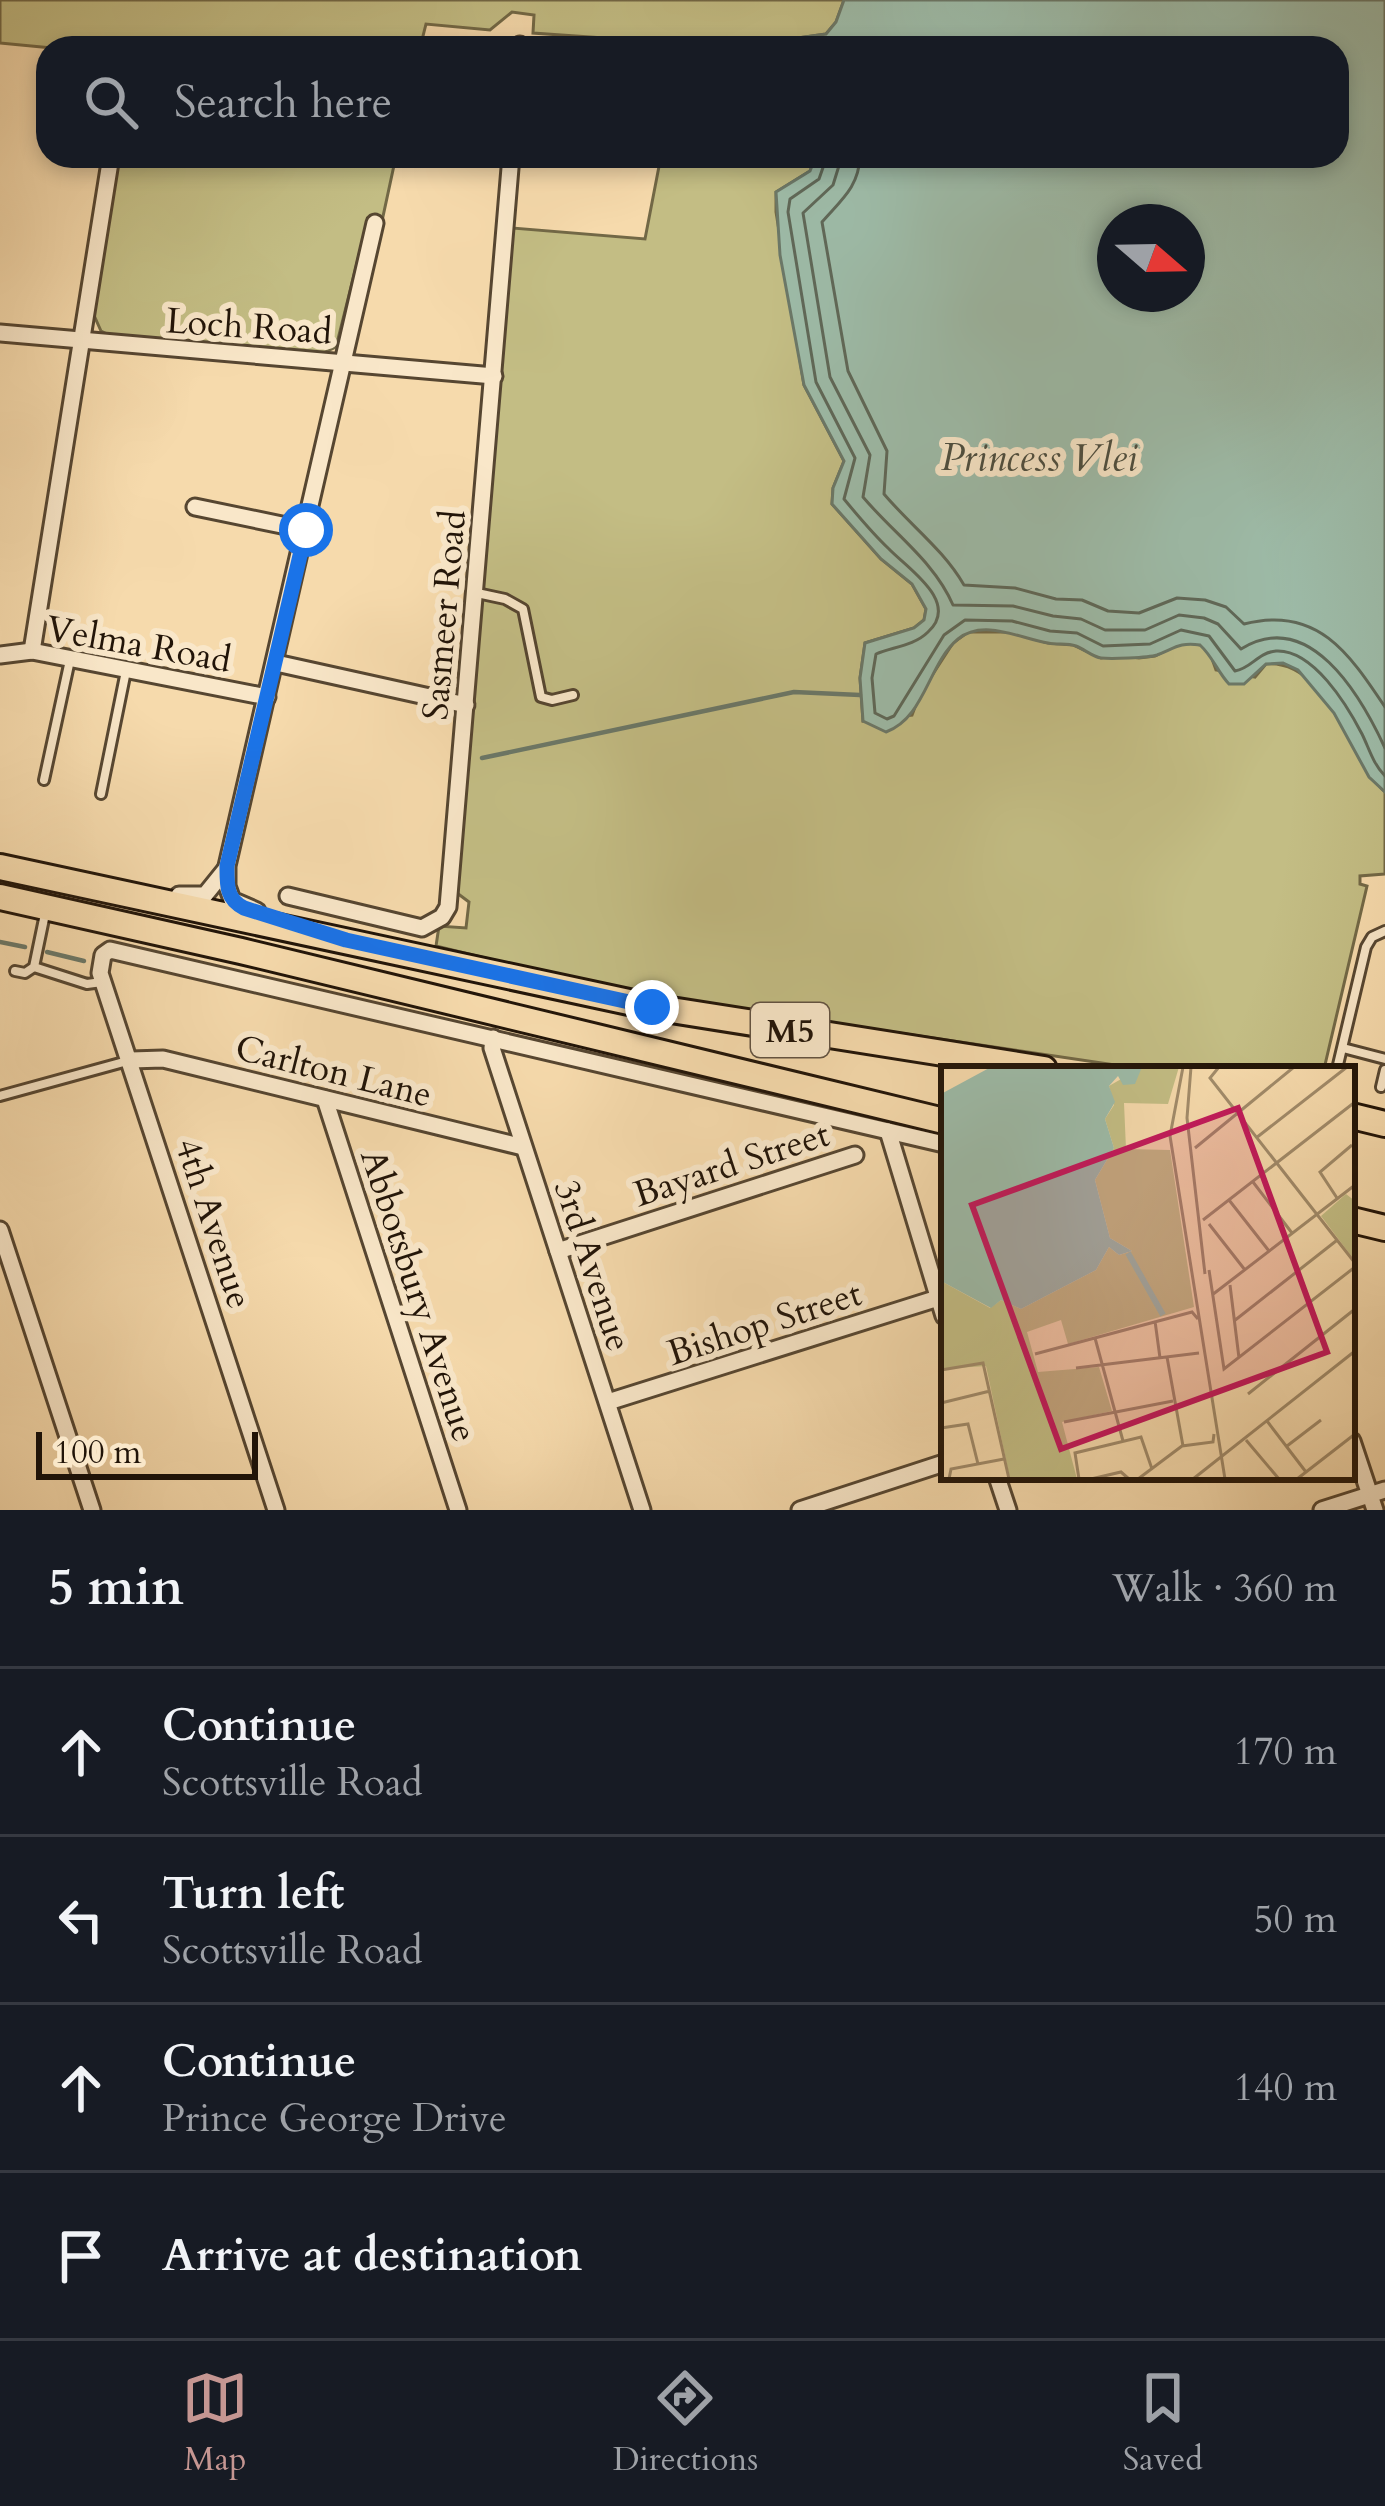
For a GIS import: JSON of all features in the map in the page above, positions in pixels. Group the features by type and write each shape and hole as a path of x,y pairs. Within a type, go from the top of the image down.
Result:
{"main road":[{"name":"M5","path":"0,867 652,1007 1025,1066"},
{"name":"M5","path":"0,897 941,1119"},
{"path":"1355,1117 1385,1124"},
{"path":"1355,1221 1385,1228"}],"street":[{"path":"32,651 109,168"},
{"name":"Sasmeer Road","path":"288,896 422,928 442,917 448,907 510,168"},
{"path":"346,940 237,904 228,893 227,866 374,223"},
{"name":"Loch Road","path":"0,333 494,376"},
{"path":"195,508 306,530"},
{"name":"Velma Road","path":"0,655 32,651 267,698"},
{"path":"276,663 466,705"},
{"path":"112,892 199,896 211,891 227,866"},
{"name":"4th Avenue","path":"276,1510 99,970 103,955 122,950 493,1038"},
{"path":"493,1038 941,1143"},
{"name":"3rd Avenue","path":"493,1038 523,1147 642,1510"},
{"name":"Carlton Lane","path":"130,1060 163,1059 523,1147"},
{"name":"Abbotsbury Avenue","path":"325,1099 458,1510"},
{"path":"888,1131 941,1297"},
{"name":"Bayard Street","path":"558,1251 855,1155"},
{"path":"0,1230 92,1510"},
{"name":"Bishop Street","path":"608,1402 941,1297"},
{"path":"1322,1510 1376,1498 1355,1449"},
{"path":"800,1510 941,1464"},
{"path":"998,1480 1008,1510"}],"lane":[{"path":"475,593 505,599 523,609 541,697 552,700 573,695"},
{"path":"44,780 70,659"},
{"path":"101,794 126,670"},
{"path":"15,971 25,974 34,967 47,907"},
{"path":"1338,1066 1366,947 1372,937 1385,931"},
{"path":"34,967 87,984 103,982"},
{"path":"1342,1048 1385,1059"},
{"path":"0,1096 130,1060"},
{"path":"1381,1087 1385,1070"}],"shaded area":[{"path":"0,0 844,0 826,34 812,36 533,33 534,15 512,12 490,30 426,24 423,36 36,36 36,46 0,43"},
{"path":"116,168 393,168 382,221 368,219 336,347 321,354 111,336 101,331 93,313"},
{"path":"659,168 811,168 776,192 776,212 804,385 844,461 832,504 881,559 912,584 926,609 924,620 914,628 865,643 860,678 863,721 912,715 953,643 968,632 1009,632 1073,645 1101,658 1155,656 1182,642 1201,645 1216,670 1255,677 1266,664 1287,667 1321,693 1385,792 1385,874 1360,876 1360,884 1367,886 1325,1066 1122,1066 730,1008 584,982 436,946 439,926 466,928 469,902 457,893 513,228 645,239"}],"water":[{"name":"Princess Vlei","path":"844,0 1385,0 1385,792 1369,777 1334,713 1298,670 1283,663 1266,664 1244,684 1229,684 1200,645 1182,645 1152,656 1101,658 1073,645 979,630 958,639 948,650 918,703 899,725 886,732 863,721 860,678 865,643 914,628 924,620 926,609 912,584 881,559 832,504 844,461 804,385 780,255 776,192 811,168 1349,168 1349,36 812,36 826,34"}],"waterway":[{"path":"482,758 794,692 860,695"},
{"path":"0,942 25,947"},
{"path":"47,952 84,961"}],"route":[{"path":"306,530 227,866 232,900 346,940 652,1007"}]}
